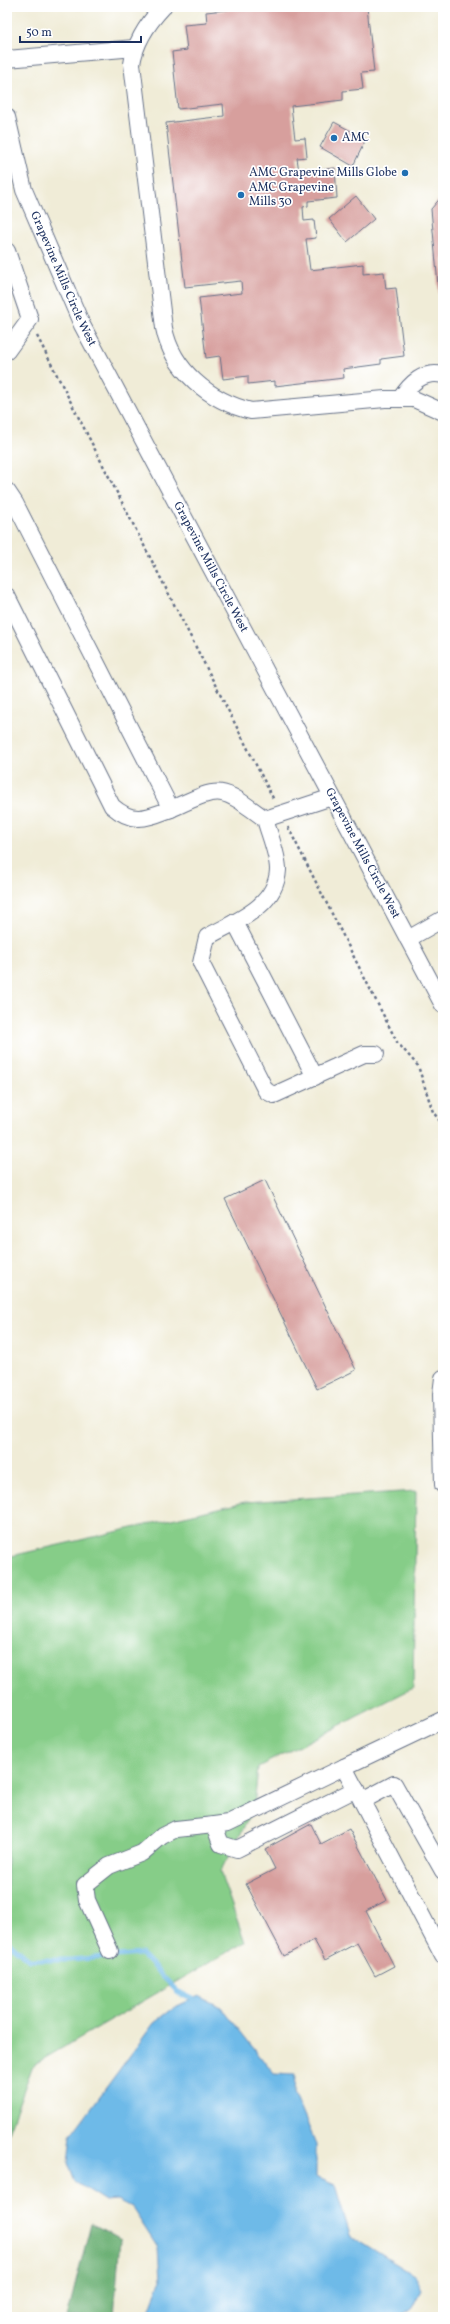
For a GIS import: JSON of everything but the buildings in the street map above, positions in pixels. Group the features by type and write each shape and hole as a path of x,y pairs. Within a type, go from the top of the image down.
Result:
{"street":[{"path":"163,7 153,18 135,48 132,64 133,84 159,272 164,328 171,352 177,363 186,374 218,398 234,407 251,411 414,399 443,412"},
{"path":"7,59 135,48"},
{"name":"Grapevine Mills Circle West","path":"7,117 24,190 82,325 443,1005"},
{"path":"7,251 28,322 8,349"},
{"path":"400,400 409,386 421,377 436,373 443,375"},
{"path":"7,490 171,809"},
{"path":"7,596 112,806 124,816 142,819 171,809 208,792 218,791 233,795 265,818 278,869 274,889 266,902 235,922 207,937 201,963 266,1091 274,1095 364,1054 376,1054"},
{"path":"265,818 332,797"},
{"path":"408,939 443,919"},
{"path":"235,922 315,1077"},
{"path":"443,1378 441,1401 443,1484"},
{"path":"110,1951 87,1900 85,1885 96,1874 109,1866 142,1853 162,1836 176,1829 228,1823 443,1720"},
{"path":"344,1767 443,1956"},
{"path":"214,1825 220,1844 237,1849 359,1795 394,1784 443,1871"}],"path":[{"path":"28,322 34,330 398,1042 418,1066 432,1112 443,1125"}],"green space":[{"path":"416,1491 413,1688 258,1767 254,1808 220,1872 245,1942 33,2065 7,2135 7,1557 245,1502"},
{"path":"91,2223 120,2239 114,2317 67,2317"}],"water":[{"path":"199,1996 221,2007 274,2074 295,2075 294,2092 316,2144 316,2177 335,2185 350,2235 414,2275 422,2289 413,2307 401,2317 147,2317 160,2281 158,2247 132,2207 118,2200 105,2201 75,2182 68,2163 71,2135 154,2023 175,2007"}],"waterway":[{"path":"7,1941 29,1960 70,1960 141,1954 177,1991 193,1999 193,2004"}],"place":[{"name":"AMC","path":"334,138"},
{"name":"AMC Grapevine Mills Globe","path":"405,173"},
{"name":"AMC Grapevine Mills 30","path":"241,195"}]}
